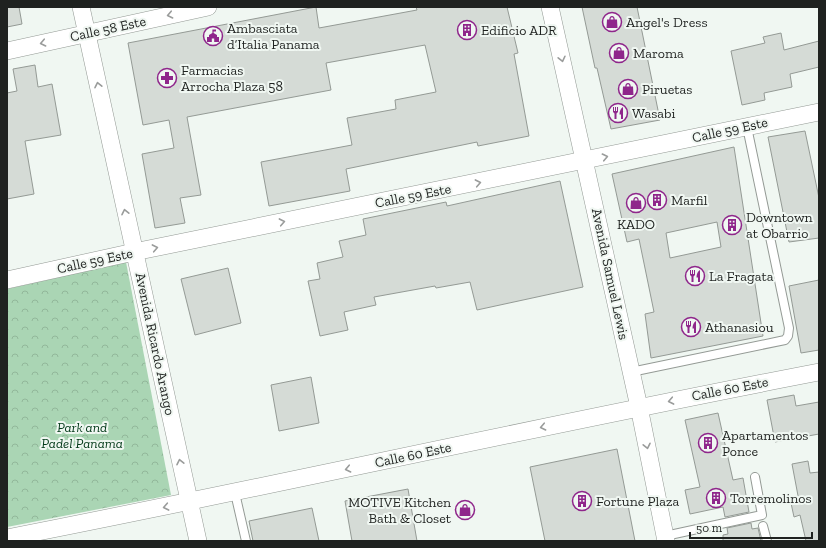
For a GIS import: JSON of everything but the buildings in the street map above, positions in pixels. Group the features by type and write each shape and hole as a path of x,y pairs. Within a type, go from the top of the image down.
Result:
{"street":[{"name":"Avenida Ricardo Arango","path":"80,7 198,541"},
{"name":"Calle 58 Este","path":"7,51 208,7"},
{"name":"Avenida Samuel Lewis","path":"550,7 639,406 666,538"},
{"name":"Calle 59 Este","path":"7,280 134,252 819,112"},
{"name":"Calle 60 Este","path":"7,538 235,493 639,406 819,372"}],"lane":[{"path":"631,372 785,340 788,336 789,328 747,127"},
{"path":"666,538 762,515 755,478"},
{"path":"235,493 246,541"},
{"path":"764,526 767,541"}],"green space":[{"name":"Park and Padel Panama","path":"126,262 171,495 7,527 7,289"}],"place":[{"name":"Angel's Dress","path":"612,22"},
{"name":"Edificio ADR","path":"467,30"},
{"name":"Ambasciata d’Italia Panama","path":"213,36"},
{"name":"Maroma","path":"619,53"},
{"name":"Farmacias Arrocha Plaza 58","path":"167,78"},
{"name":"Piruetas","path":"628,89"},
{"name":"Wasabi","path":"618,113"},
{"name":"Marfil","path":"657,200"},
{"name":"KADO","path":"636,203"},
{"name":"Downtown at Obarrio","path":"732,225"},
{"name":"La Fragata","path":"695,276"},
{"name":"Athanasiou","path":"691,327"},
{"name":"Apartamentos Ponce","path":"708,443"},
{"name":"Torremolinos","path":"716,498"},
{"name":"Fortune Plaza","path":"582,501"},
{"name":"MOTIVE Kitchen Bath & Closet","path":"465,510"}]}
